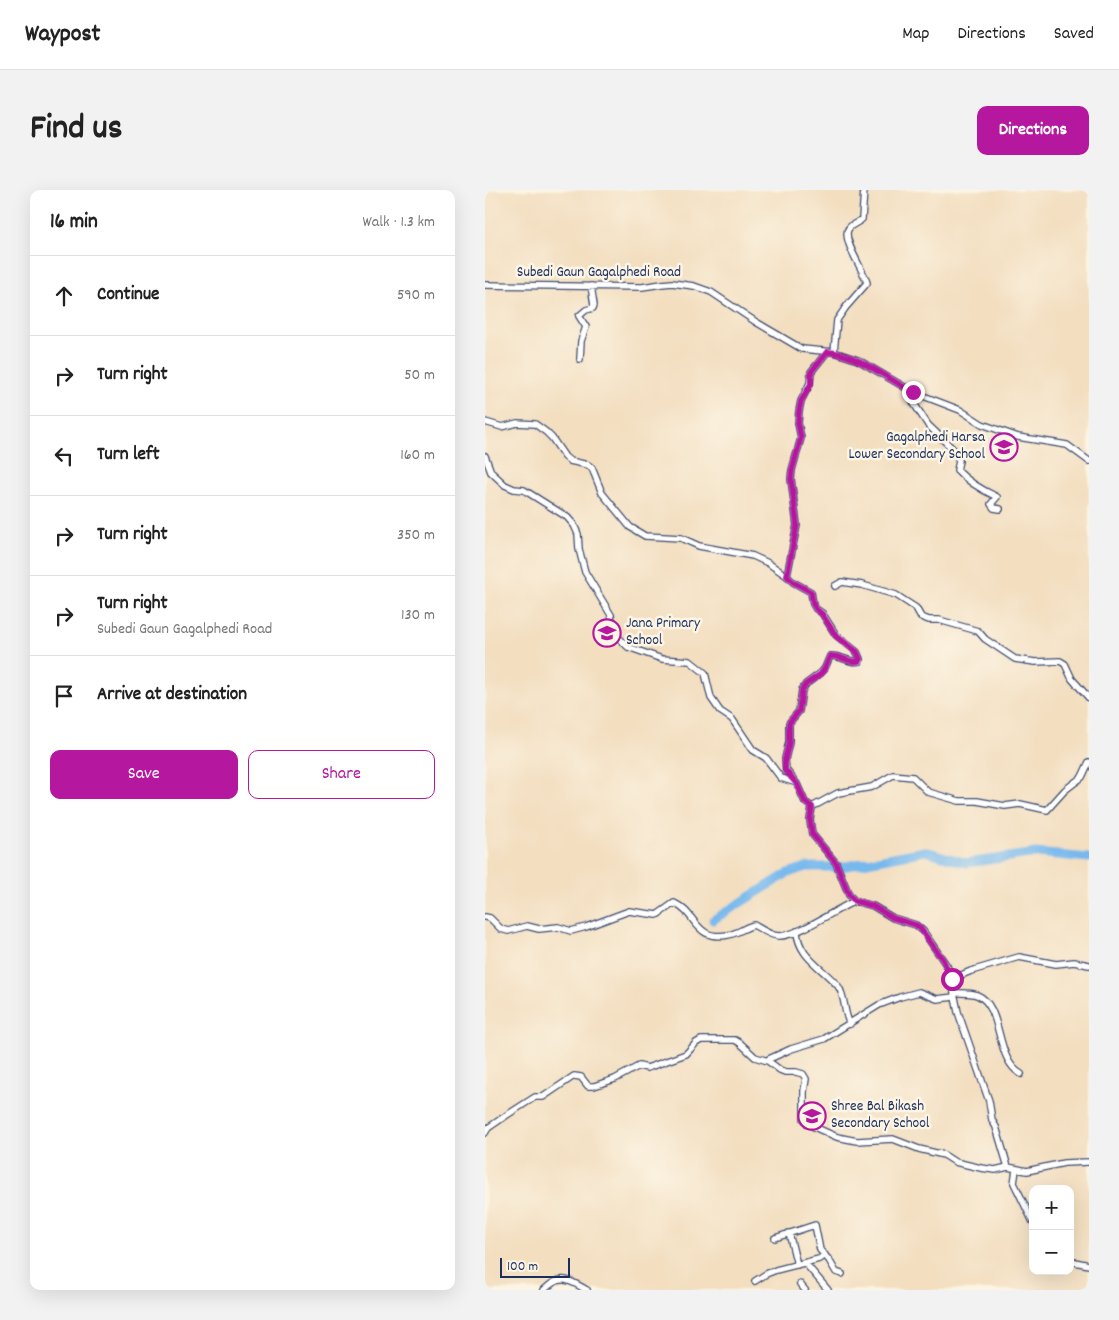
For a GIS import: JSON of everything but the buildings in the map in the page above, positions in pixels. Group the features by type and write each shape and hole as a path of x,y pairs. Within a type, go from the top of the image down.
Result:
{"street":[{"path":"834,352 837,320 867,283 853,255 847,232 849,228 862,219 864,190"},
{"name":"Subedi Gaun Gagalphedi Road","path":"485,285 642,287 662,284 694,286 711,292 756,322 802,349 834,352 858,360 913,392 960,410 982,424 1018,437 1067,445 1089,461"},
{"path":"580,359 581,341 586,327 579,316 595,306 591,286"},
{"path":"787,576 797,525 791,479 801,438 798,423 799,411 801,401 811,384 811,372 827,352"},
{"path":"913,392 911,396 913,402 928,425 956,452 959,461 957,470 981,489 997,497 991,504 994,508 1000,508"},
{"path":"485,422 502,427 517,422 535,424 552,438 570,461 589,465 592,468 602,494 630,527 645,536 681,538 699,546 753,556 768,563 793,582 811,592 816,609 822,614 836,636 857,652 860,659 854,662 839,656 830,656 821,674 806,684 802,690 799,711 789,723 789,742 785,759 785,770 793,782"},
{"path":"485,456 491,472 505,485 514,489 524,490 567,518 574,525 578,534 579,549 585,572 611,615 615,634 628,647 662,658 690,661 705,673 711,698 720,711 732,719 753,750 766,758 781,778 797,784 805,802 812,807"},
{"path":"835,586 842,582 862,585 896,595 916,608 921,617 929,620 939,620 978,632 985,639 1015,659 1035,662 1060,661 1065,664 1072,679 1089,698"},
{"path":"812,807 838,793 872,787 893,775 913,777 928,792 959,801 977,801 1005,806 1021,804 1047,810 1065,790 1082,778 1089,762"},
{"path":"812,807 810,820 812,834 836,863 849,895 855,901 873,906 893,918 916,925 943,960 952,979 954,995 989,1101 992,1120 996,1127 1008,1167"},
{"path":"485,917 490,918 501,929 508,931 527,926 539,929 558,927 571,930 586,927 629,911 657,915 674,902 690,916 703,932 714,937 739,932 754,925 781,936 797,931 855,901"},
{"path":"797,931 798,940 805,955 821,968 827,977 838,987 850,1024"},
{"path":"952,979 971,970 1019,957 1056,964 1074,962 1089,965"},
{"path":"768,1062 771,1058 791,1049 824,1039 879,1005 919,992 937,999 954,995 977,995 989,1005 1004,1050 1014,1068 1021,1074"},
{"path":"485,1133 488,1128 507,1115 535,1098 543,1097 574,1076 581,1077 587,1086 594,1086 615,1079 639,1066 647,1068 686,1054 701,1040 735,1040 755,1057 768,1062 782,1072 803,1074 806,1080 804,1119 808,1124 837,1137 857,1141 893,1139 919,1149 944,1155 955,1162 995,1170 1008,1167 1027,1171 1064,1163 1089,1162"},
{"path":"1016,1170 1014,1183 1029,1214"},
{"path":"775,1238 815,1225 818,1245 836,1272 842,1274"},
{"path":"789,1233 797,1265"},
{"path":"755,1281 766,1274 819,1259 825,1255"},
{"path":"1074,1262 1089,1265"},
{"path":"805,1263 828,1290"},
{"path":"543,1290 555,1280 563,1280 587,1290"},
{"path":"801,1284 805,1290"}],"shaded area":[{"name":"Gagalphedi Harsa Lower Secondary School","path":"1002,433 1024,437 1007,460 991,446"}],"waterway":[{"path":"713,920 788,873 806,867 841,867 925,851 967,863 1036,853 1089,858"}],"place":[{"name":"Gagalphedi Harsa Lower Secondary School","path":"1004,447"},
{"name":"Jana Primary School","path":"607,633"},
{"name":"Shree Bal Bikash Secondary School","path":"812,1116"}],"route":[{"path":"913,392 858,360 834,352 827,352 813,368 810,378 811,384 801,401 798,423 801,442 794,462 791,479 797,525 787,576 793,582 811,592 811,600 816,609 822,614 836,636 857,652 860,659 854,662 839,656 830,656 821,674 806,684 799,698 799,711 789,723 789,742 785,759 785,770 793,782 797,784 805,802 812,807 810,820 812,834 836,863 849,895 855,901 873,906 893,918 920,928 943,960 952,979"}]}
